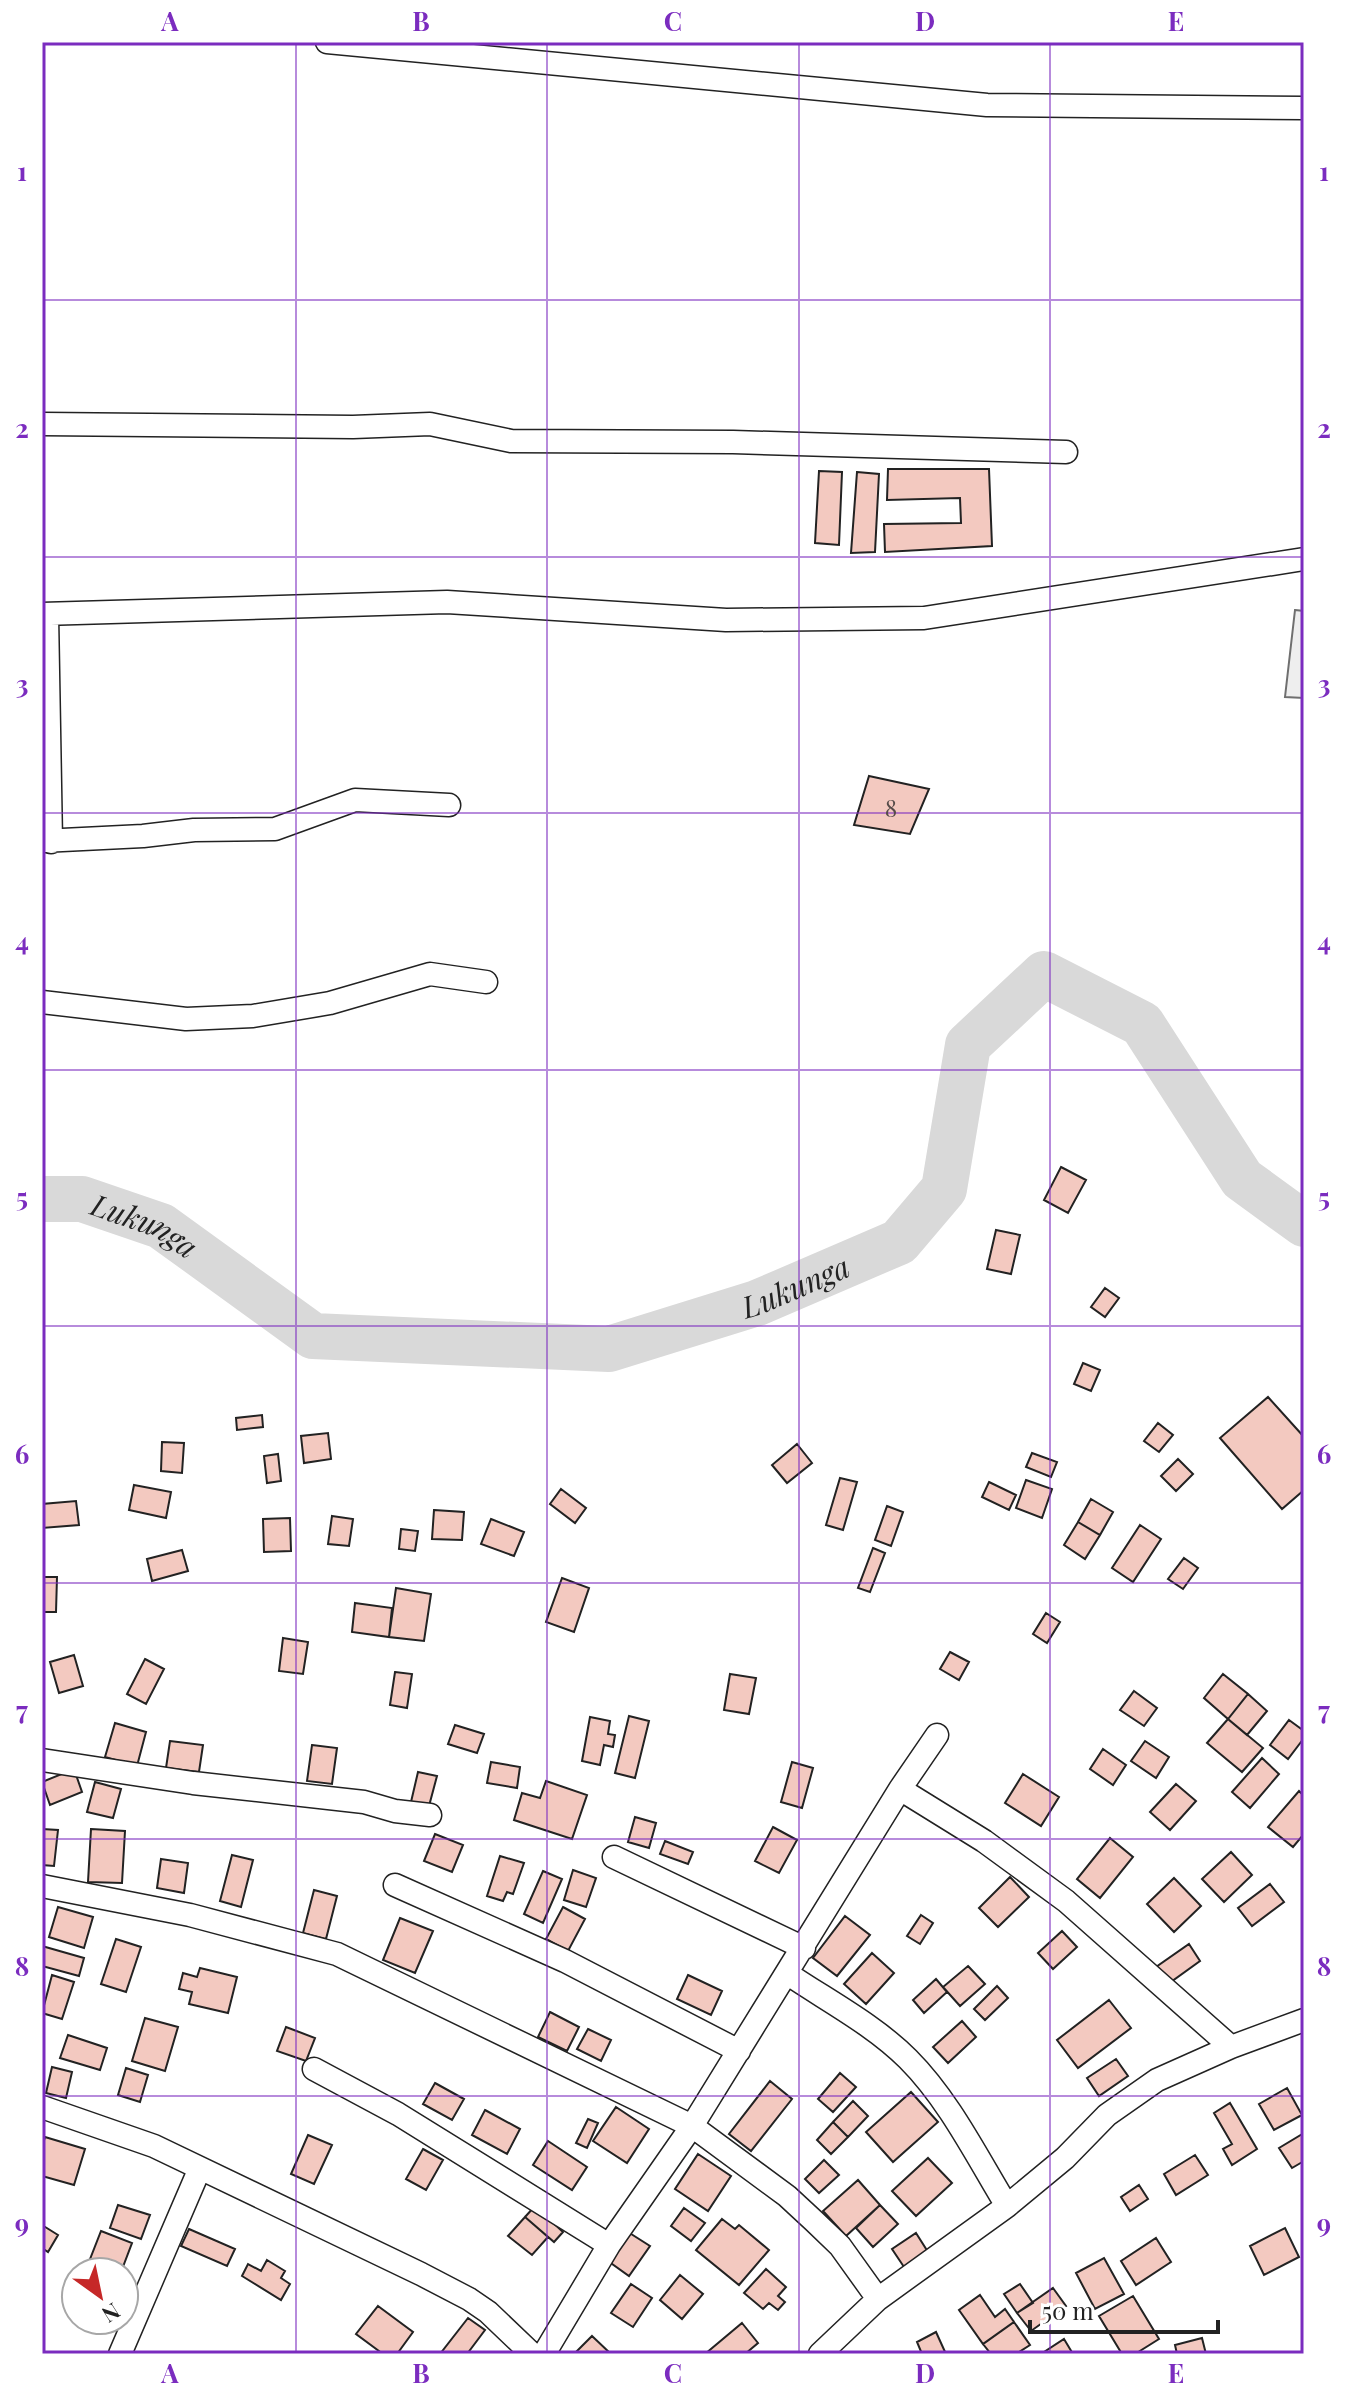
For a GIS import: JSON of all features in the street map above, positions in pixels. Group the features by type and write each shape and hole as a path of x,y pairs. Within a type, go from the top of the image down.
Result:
{"street":[{"path":"327,42 987,105 1304,108"},
{"path":"42,424 353,427 430,424 511,441 733,442 1066,452"},
{"path":"449,805 355,800 275,829 194,830 46,841 45,615 447,602 726,620 924,618 1304,559"},
{"path":"42,1002 186,1019 240,1017 330,1003 430,974 486,982"},
{"path":"544,2354 609,2245 692,2126 900,1789 937,1735"},
{"path":"42,1760 193,1783 364,1802 395,1811 430,1815"},
{"path":"900,1789 984,1841 1066,1901 1231,2047"},
{"path":"614,1857 804,1948"},
{"path":"395,1885 565,1961 739,2051"},
{"path":"42,1886 190,1915 337,1954 692,2126 787,2196 814,2221 840,2246 878,2299"},
{"path":"788,1974 880,2036 907,2058 930,2084 1007,2206"},
{"path":"820,2354 878,2299 1007,2206 1065,2158 1107,2115 1157,2080 1231,2047 1304,2020"},
{"path":"314,2069 398,2114 609,2245"},
{"path":"42,2107 154,2146 469,2299 505,2327 532,2354"},
{"path":"120,2354 200,2168"}],"shaded area":[{"path":"1295,610 1304,611 1304,698 1285,697"}],"building":[{"path":"888,469 989,469 992,546 885,552 884,524 961,523 960,498 887,500"},
{"path":"819,471 842,472 839,545 815,543"},
{"path":"857,472 879,474 875,552 851,553"},
{"path":"869,776 929,789 910,834 854,825"},
{"path":"1061,1167 1086,1180 1068,1213 1044,1200"},
{"path":"996,1230 1020,1235 1011,1274 987,1269"},
{"path":"1105,1288 1119,1298 1105,1317 1091,1307"},
{"path":"1083,1363 1100,1370 1091,1391 1074,1384"},
{"path":"1268,1397 1304,1437 1304,1490 1282,1509 1220,1438"},
{"path":"262,1415 263,1427 237,1430 236,1418"},
{"path":"1158,1423 1173,1435 1159,1452 1144,1441"},
{"path":"328,1433 331,1459 304,1463 301,1436"},
{"path":"162,1442 184,1443 182,1473 161,1471"},
{"path":"797,1444 812,1463 787,1483 772,1465"},
{"path":"1032,1453 1057,1462 1051,1477 1026,1467"},
{"path":"278,1454 281,1481 267,1483 264,1456"},
{"path":"1178,1459 1193,1474 1176,1491 1161,1476"},
{"path":"840,1478 857,1482 843,1530 826,1525"},
{"path":"1026,1480 1052,1489 1042,1518 1016,1508"},
{"path":"989,1482 1016,1495 1009,1510 982,1497"},
{"path":"134,1485 171,1492 166,1518 129,1510"},
{"path":"561,1489 586,1508 575,1523 550,1504"},
{"path":"1091,1499 1113,1512 1100,1535 1078,1522"},
{"path":"76,1501 79,1525 42,1528 42,1504"},
{"path":"887,1506 903,1512 891,1546 875,1540"},
{"path":"434,1510 464,1512 462,1540 432,1539"},
{"path":"332,1516 353,1519 349,1546 328,1544"},
{"path":"290,1518 291,1551 264,1552 263,1519"},
{"path":"491,1519 524,1532 514,1556 481,1544"},
{"path":"1078,1522 1100,1535 1085,1559 1064,1545"},
{"path":"1140,1525 1161,1539 1133,1582 1112,1568"},
{"path":"401,1529 418,1531 415,1551 399,1549"},
{"path":"873,1548 885,1553 870,1592 858,1588"},
{"path":"182,1550 188,1571 152,1581 147,1559"},
{"path":"1184,1558 1198,1568 1183,1589 1168,1579"},
{"path":"42,1577 57,1577 56,1612 42,1612"},
{"path":"562,1578 589,1588 574,1632 546,1622"},
{"path":"396,1588 431,1594 424,1641 389,1637"},
{"path":"355,1603 392,1608 389,1637 352,1632"},
{"path":"1046,1613 1060,1622 1047,1643 1033,1634"},
{"path":"283,1638 308,1642 303,1674 279,1671"},
{"path":"950,1652 969,1662 959,1680 940,1669"},
{"path":"74,1655 83,1686 59,1693 50,1662"},
{"path":"145,1659 164,1669 146,1704 127,1694"},
{"path":"395,1672 412,1674 407,1708 390,1705"},
{"path":"730,1674 756,1678 749,1714 724,1710"},
{"path":"1223,1674 1248,1694 1228,1719 1204,1698"},
{"path":"1134,1691 1157,1708 1144,1726 1120,1710"},
{"path":"1248,1694 1267,1711 1247,1735 1228,1719"},
{"path":"629,1716 649,1721 635,1778 615,1773"},
{"path":"590,1717 610,1721 608,1734 615,1735 613,1747 604,1745 600,1765 582,1761"},
{"path":"1228,1719 1263,1748 1242,1772 1207,1743"},
{"path":"1289,1720 1304,1731 1304,1738 1288,1759 1270,1745"},
{"path":"115,1723 146,1732 137,1766 105,1757"},
{"path":"455,1725 484,1734 477,1753 448,1744"},
{"path":"170,1741 203,1745 199,1772 166,1768"},
{"path":"1145,1741 1169,1757 1156,1778 1131,1761"},
{"path":"312,1745 337,1748 332,1784 307,1781"},
{"path":"1103,1749 1126,1765 1113,1785 1090,1769"},
{"path":"1262,1758 1279,1774 1250,1808 1232,1792"},
{"path":"491,1762 520,1767 517,1788 487,1783"},
{"path":"792,1762 813,1768 802,1808 781,1802"},
{"path":"74,1769 82,1792 50,1805 42,1782"},
{"path":"418,1772 437,1776 429,1806 411,1802"},
{"path":"1023,1774 1059,1797 1041,1826 1005,1803"},
{"path":"546,1781 587,1795 572,1839 514,1820 522,1793 540,1798"},
{"path":"95,1782 121,1789 113,1818 87,1812"},
{"path":"1176,1784 1196,1801 1170,1830 1150,1812"},
{"path":"1299,1791 1304,1796 1304,1834 1293,1847 1268,1827"},
{"path":"635,1817 656,1823 649,1848 628,1842"},
{"path":"773,1827 797,1840 779,1873 755,1861"},
{"path":"42,1829 58,1830 54,1866 42,1865"},
{"path":"91,1829 125,1831 122,1883 88,1882"},
{"path":"435,1834 463,1845 452,1872 424,1861"},
{"path":"1110,1838 1133,1857 1100,1898 1077,1879"},
{"path":"665,1841 693,1852 688,1864 660,1854"},
{"path":"1231,1852 1252,1875 1224,1902 1202,1879"},
{"path":"232,1855 253,1860 241,1907 220,1901"},
{"path":"500,1856 524,1863 513,1894 507,1892 503,1901 487,1896"},
{"path":"161,1859 188,1863 184,1893 157,1888"},
{"path":"573,1870 596,1878 586,1907 564,1900"},
{"path":"543,1871 562,1879 543,1923 524,1914"},
{"path":"1010,1877 1029,1897 998,1927 979,1908"},
{"path":"1174,1878 1201,1906 1174,1932 1147,1904"},
{"path":"1270,1884 1284,1902 1252,1926 1238,1908"},
{"path":"314,1890 337,1896 326,1939 303,1933"},
{"path":"58,1907 93,1917 84,1948 49,1937"},
{"path":"563,1907 585,1919 568,1951 546,1939"},
{"path":"921,1915 933,1923 920,1944 907,1936"},
{"path":"845,1916 870,1935 837,1976 813,1958"},
{"path":"400,1918 433,1931 415,1973 383,1960"},
{"path":"1062,1931 1077,1947 1053,1969 1038,1953"},
{"path":"116,1939 141,1947 126,1992 101,1984"},
{"path":"1189,1944 1200,1961 1168,1984 1156,1967"},
{"path":"42,1946 84,1958 79,1976 42,1966"},
{"path":"872,1953 894,1973 866,2004 844,1984"},
{"path":"968,1966 985,1984 960,2006 943,1987"},
{"path":"200,1968 237,1977 228,2013 189,2004 192,1992 179,1989 183,1973 197,1977"},
{"path":"52,1975 74,1982 62,2019 42,2013"},
{"path":"688,1975 722,1991 711,2015 677,1999"},
{"path":"936,1979 947,1992 924,2013 913,2000"},
{"path":"997,1986 1008,1998 985,2020 974,2009"},
{"path":"1109,2000 1131,2028 1078,2068 1057,2040"},
{"path":"550,2012 579,2027 567,2051 538,2037"},
{"path":"145,2018 178,2027 165,2071 132,2061"},
{"path":"962,2021 976,2037 948,2063 933,2047"},
{"path":"286,2027 315,2038 306,2061 277,2051"},
{"path":"588,2029 611,2040 601,2061 577,2049"},
{"path":"68,2035 107,2048 100,2070 60,2058"},
{"path":"1116,2059 1128,2076 1099,2096 1087,2078"},
{"path":"52,2067 72,2072 66,2098 46,2093"},
{"path":"126,2068 148,2075 140,2102 118,2095"},
{"path":"840,2073 856,2087 833,2112 818,2099"},
{"path":"770,2081 792,2099 751,2151 729,2134"},
{"path":"435,2083 464,2099 452,2120 423,2104"},
{"path":"1287,2088 1302,2115 1274,2130 1259,2104"},
{"path":"911,2092 938,2122 893,2162 866,2132"},
{"path":"853,2101 868,2116 848,2137 833,2122"},
{"path":"1230,2103 1257,2149 1232,2165 1223,2149 1232,2144 1214,2113"},
{"path":"616,2107 649,2129 627,2163 593,2141"},
{"path":"485,2110 520,2129 507,2154 472,2135"},
{"path":"588,2119 598,2123 587,2148 576,2143"},
{"path":"833,2122 848,2137 831,2154 817,2140"},
{"path":"1304,2133 1304,2161 1292,2168 1279,2148"},
{"path":"308,2135 332,2145 314,2184 291,2174"},
{"path":"45,2137 85,2149 74,2185 42,2176"},
{"path":"548,2141 587,2167 572,2190 533,2165"},
{"path":"423,2149 443,2160 426,2190 406,2179"},
{"path":"698,2154 731,2176 708,2211 675,2189"},
{"path":"1195,2155 1208,2175 1176,2195 1164,2174"},
{"path":"928,2158 952,2183 916,2216 892,2191"},
{"path":"824,2160 839,2175 819,2193 805,2179"},
{"path":"858,2180 880,2205 846,2236 823,2211"},
{"path":"1139,2185 1148,2199 1130,2211 1121,2197"},
{"path":"118,2205 150,2215 141,2239 110,2228"},
{"path":"880,2205 898,2224 873,2247 856,2228"},
{"path":"535,2206 563,2232 554,2242 525,2217"},
{"path":"684,2208 705,2223 691,2241 671,2226"},
{"path":"525,2217 548,2237 532,2255 508,2236"},
{"path":"722,2219 735,2229 739,2225 769,2250 739,2285 696,2250"},
{"path":"42,2225 58,2235 48,2252 42,2248"},
{"path":"1285,2228 1299,2257 1264,2275 1250,2246"},
{"path":"189,2229 235,2249 227,2266 181,2246"},
{"path":"101,2231 132,2243 127,2256 91,2256"},
{"path":"628,2232 650,2246 629,2276 608,2261"},
{"path":"916,2233 928,2252 904,2267 892,2249"},
{"path":"1156,2238 1171,2262 1136,2285 1121,2261"},
{"path":"1104,2258 1124,2294 1095,2309 1076,2273"},
{"path":"267,2260 285,2271 281,2278 290,2284 281,2300 242,2276 248,2264 261,2271"},
{"path":"766,2269 786,2287 778,2296 785,2302 778,2310 769,2303 763,2309 744,2293"},
{"path":"680,2275 703,2294 682,2319 660,2300"},
{"path":"631,2284 652,2298 633,2327 611,2313"},
{"path":"1020,2284 1033,2303 1017,2313 1004,2294"},
{"path":"1053,2288 1066,2306 1031,2331 1017,2313"},
{"path":"980,2295 995,2317 1005,2309 1014,2322 983,2344 959,2310"},
{"path":"1133,2296 1159,2339 1135,2354 1122,2354 1099,2316"},
{"path":"378,2306 413,2332 397,2354 383,2354 356,2334"},
{"path":"468,2318 485,2330 467,2354 440,2354"},
{"path":"1014,2322 1030,2345 1016,2354 991,2354 983,2344"},
{"path":"742,2323 758,2343 745,2354 705,2354"},
{"path":"936,2332 946,2354 922,2354 917,2342"},
{"path":"592,2336 611,2354 574,2354"},
{"path":"1202,2338 1206,2354 1177,2354 1175,2345"},
{"path":"1064,2339 1073,2354 1041,2354"}],"waterway":[{"name":"Lukunga","path":"42,1199 82,1199 161,1226 313,1336 609,1349 757,1303 899,1242 944,1189 968,1045 1044,974 1142,1024 1242,1179 1304,1224"}]}
